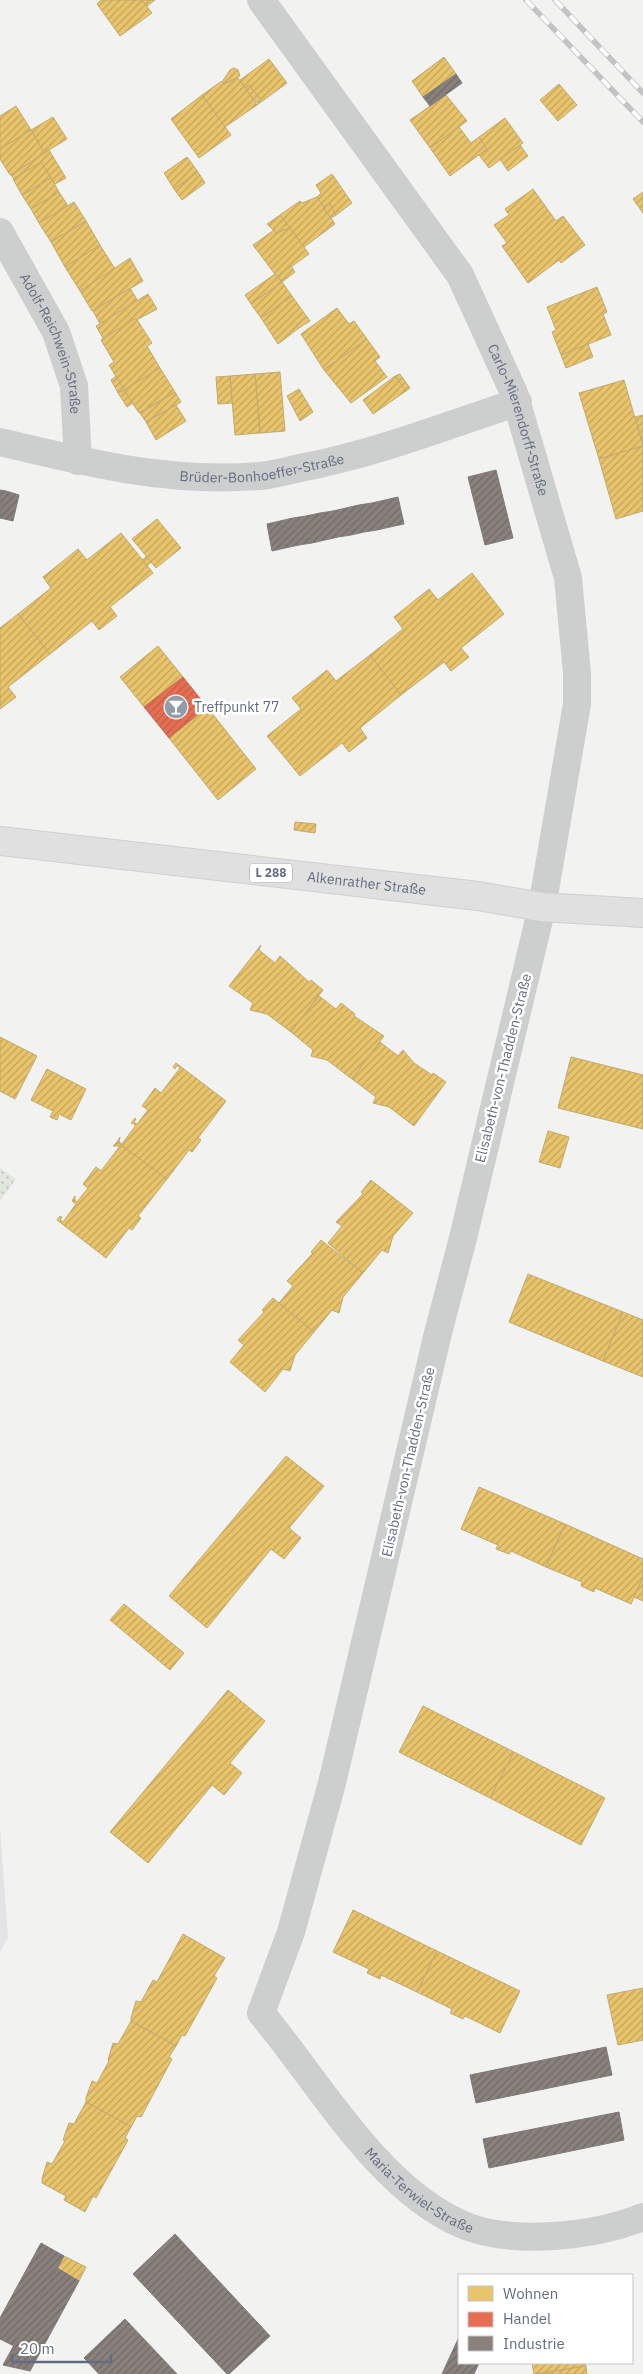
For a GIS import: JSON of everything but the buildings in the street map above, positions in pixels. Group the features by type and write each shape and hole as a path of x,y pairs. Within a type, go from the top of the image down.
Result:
{"main road":[{"name":"Alkenrather Straße","path":"0,841 478,896 542,907 643,913"}],"street":[{"name":"Carlo-Mierendorff-Straße","path":"260,0 460,274 518,402 568,578 577,673 577,704 542,907"},
{"name":"Adolf-Reichwein-Straße","path":"0,232 56,332 74,386 78,461"},
{"name":"Brüder-Bonhoeffer-Straße","path":"0,442 78,461 140,473 197,477 260,476 339,461 518,402"},
{"name":"Elisabeth-von-Thadden-Straße","path":"261,2013 291,1932 312,1860 542,907"},
{"name":"Maria-Terwiel-Straße","path":"261,2013 363,2146 400,2182 430,2207 462,2224 500,2236 529,2238 577,2235 624,2224 643,2217"}],"shaded area":[{"path":"0,1168 16,1179 0,1201"},
{"path":"0,1827 8,1938 0,1952"}],"railway":[{"path":"526,0 643,122"},
{"path":"555,0 643,93"}],"place":[{"name":"Treffpunkt 77","path":"176,707"}]}
